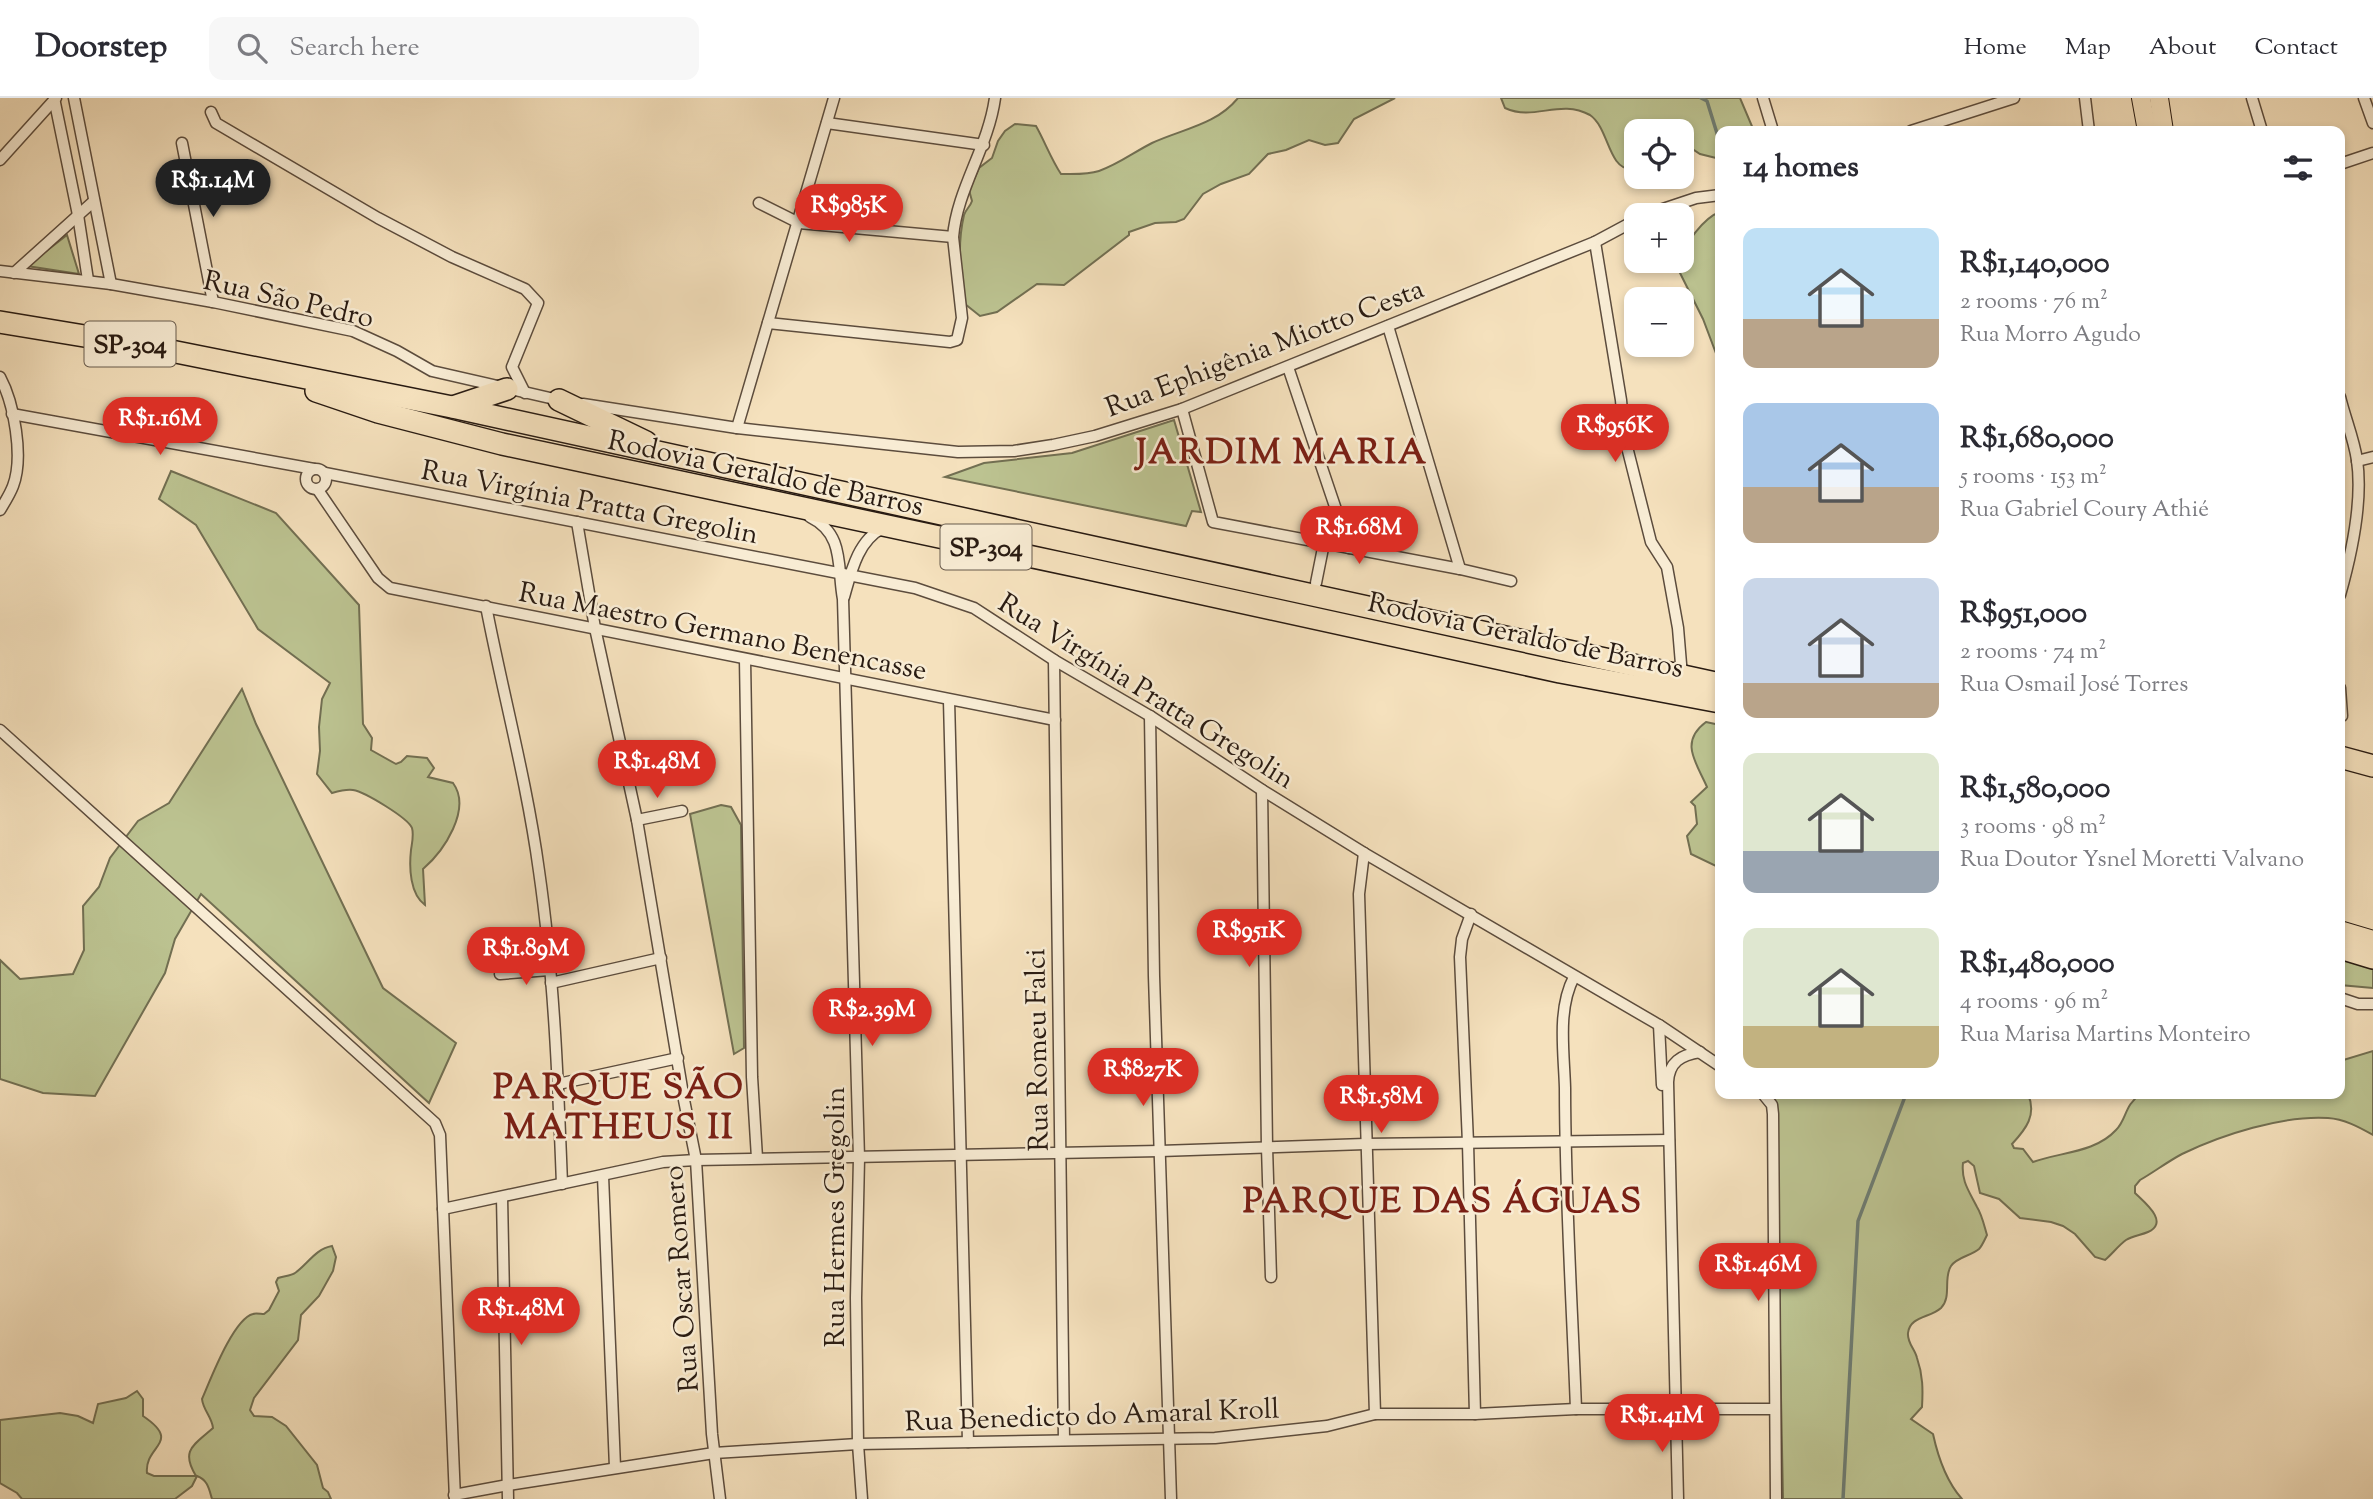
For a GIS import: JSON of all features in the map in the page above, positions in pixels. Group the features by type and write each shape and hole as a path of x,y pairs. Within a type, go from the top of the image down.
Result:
{"highway":[{"name":"Rodovia Geraldo de Barros","path":"0,322 259,368 452,407 1715,683"},
{"name":"Rodovia Geraldo de Barros","path":"259,368 357,405 446,431 1560,672 1715,701"},
{"path":"452,407 516,391"},
{"path":"559,400 680,458"},
{"path":"1162,562 1210,562 1316,583 1413,606 1478,630"},
{"path":"2345,758 2373,766"},
{"path":"2345,950 2373,958"}],"main road":[{"path":"2147,126 2150,100"},
{"path":"2150,100 2162,126"},
{"path":"2345,932 2373,940"}],"street":[{"path":"74,98 111,284"},
{"path":"737,428 835,98"},
{"path":"768,323 950,342 957,340 962,318 953,237 957,211 984,145 995,98"},
{"path":"1763,98 1771,126"},
{"path":"1927,126 2014,98"},
{"path":"2085,98 2088,126"},
{"path":"2252,98 2260,126"},
{"path":"2364,98 2373,122"},
{"path":"0,160 55,99"},
{"path":"55,99 88,280"},
{"path":"211,112 216,123 310,180 452,257 527,291 538,303 512,367 516,391"},
{"path":"827,123 984,145"},
{"path":"182,143 213,302"},
{"path":"2345,162 2373,153"},
{"path":"1681,203 1715,196"},
{"path":"14,273 94,201"},
{"path":"759,202 799,223 953,237"},
{"name":"Rua Ephigênia Miotto Cesta","path":"559,400 737,428 958,452 1014,451 1085,438 1182,409 1595,242 1624,226"},
{"path":"1595,242 1621,400 1624,435 1651,542 1667,567 1678,628 1682,676"},
{"name":"Rua São Pedro","path":"0,271 88,280 353,331 432,371 559,400"},
{"path":"1388,326 1460,569"},
{"path":"1288,367 1349,548"},
{"path":"0,377 12,414 16,441 16,472 13,485 0,510"},
{"path":"1182,409 1213,522 1511,581"},
{"name":"Rua Virgínia Pratta Gregolin","path":"12,414 846,574 924,591 966,604 1150,716 1364,853 1659,1025 1715,1062"},
{"path":"2345,416 2357,461 2357,510 2345,578"},
{"path":"2357,461 2373,457"},
{"path":"319,471 327,482 318,489 312,489 306,481 308,472 319,471"},
{"name":"Rua Maestro Germano Benencasse","path":"318,489 383,584 390,588 1055,720"},
{"path":"781,503 830,530 836,546 818,569"},
{"name":"Rua Oscar Romero","path":"576,522 595,628 637,820 696,1160 714,1453 720,1499"},
{"path":"846,574 867,539 887,526"},
{"path":"1316,583 1324,543"},
{"name":"Rua Hermes Gregolin","path":"836,546 846,574 844,599 859,1158 856,1298 858,1444 862,1499"},
{"path":"486,606 539,868 551,983 562,1184"},
{"path":"745,659 752,1077 757,1158"},
{"name":"Rua Romeu Falci","path":"1054,660 1064,1440"},
{"path":"949,700 968,1442"},
{"path":"1150,716 1167,1438 1171,1499"},
{"path":"0,730 435,1123 440,1135 454,1497"},
{"path":"1262,790 1267,1147 1272,1277"},
{"path":"637,820 682,811"},
{"path":"1364,853 1359,894 1375,1415"},
{"path":"1471,914 1462,939 1460,957 1475,1414"},
{"path":"551,983 661,958"},
{"path":"500,974 549,970"},
{"path":"1574,977 1565,1001 1565,1140 1576,1409"},
{"path":"2345,1000 2358,1004 2373,1004"},
{"path":"1659,1025 1662,1087 1668,1103"},
{"path":"1678,1499 1678,1410 1668,1077 1674,1062 1687,1054 1700,1052"},
{"path":"558,1084 678,1058"},
{"path":"1768,1099 1773,1114 1776,1499"},
{"path":"443,1209 663,1163 696,1160 1365,1144 1669,1140"},
{"path":"603,1176 615,1467"},
{"path":"502,1197 508,1499"},
{"name":"Rua Benedicto do Amaral Kroll","path":"454,1497 508,1485 714,1453 858,1444 1215,1438 1280,1433 1375,1415 1576,1409 1774,1409"}],"green space":[{"path":"1238,98 1395,98 1354,119 1338,143 1325,145 1309,140 1268,154 1249,174 1203,194 1184,219 1155,223 1129,232 1129,235 1064,285 1037,284 997,312 980,316 965,304 960,248 964,215 972,201 969,190 979,168 992,158 1005,131 1015,124 1036,126 1061,174 1090,173 1113,165 1152,143 1209,120"},
{"path":"1501,98 1740,98 1752,126 1715,126 1715,158 1694,150 1694,119 1624,119 1624,167 1613,155 1601,129 1590,115 1568,109 1516,112 1505,108"},
{"path":"1715,214 1715,351 1694,301 1694,287 1687,287 1680,273 1694,273 1694,234"},
{"path":"67,235 79,274 27,266"},
{"path":"1174,420 1201,512 1192,511 1186,526 945,477 984,463 1072,453"},
{"path":"171,471 276,513 359,605 363,724 372,738 371,750 396,764 407,756 427,758 434,768 428,777 453,783 458,793 459,805 453,829 439,852 423,869 425,905 413,888 410,857 413,833 409,824 367,795 353,790 332,793 317,774 322,699 330,683 258,629 196,525 159,499"},
{"path":"242,689 256,724 383,988 456,1043 429,1103 201,894 175,939 165,973 95,1096 43,1093 0,1079 0,960 20,979 73,974 84,950 83,906 99,887 110,858 138,821 169,803"},
{"path":"1706,722 1715,724 1715,866 1691,854 1687,836 1697,824 1695,806 1691,802 1707,787 1692,753 1693,737"},
{"path":"721,805 731,807 741,825 744,1048 734,1054 690,814"},
{"path":"2345,950 2373,959 2373,988 2345,985"},
{"path":"2373,1051 2373,1135 2334,1119 2310,1118 2272,1123 2233,1133 2182,1154 2140,1180 2135,1186 2135,1193 2156,1218 2154,1228 2126,1240 2105,1260 2095,1257 2075,1234 2063,1226 2020,1218 1999,1199 1980,1193 1974,1166 1968,1161 1963,1163 1964,1181 1980,1213 1987,1235 1979,1249 1951,1266 1946,1298 1941,1308 1912,1323 1908,1333 1919,1364 1922,1389 1922,1407 1911,1419 1933,1434 1943,1468 1962,1499 1783,1499 1775,1099 2029,1099 2029,1121 2012,1144 2014,1148 2023,1149 2033,1162 2088,1148 2108,1138 2120,1126 2134,1099 2345,1099 2345,1059"},
{"path":"332,1246 336,1257 333,1271 319,1296 301,1315 298,1340 254,1398 250,1410 254,1416 272,1417 286,1426 317,1465 323,1488 331,1499 212,1499 206,1482 197,1476 192,1486 175,1499 22,1499 0,1483 0,1420 60,1413 78,1416 93,1423 98,1404 126,1398 137,1391 143,1399 143,1416 155,1425 161,1439 151,1456 147,1473 154,1476 196,1476 189,1454 195,1444 213,1428 202,1399 230,1338 245,1318 264,1314 269,1310 279,1291 276,1282 278,1278 293,1274 316,1253"}],"waterway":[{"path":"1701,98 1707,101 1715,127"},
{"path":"1843,1499 1858,1221 1904,1099"}],"district":[{"name":"JARDIM MARIA","path":"1282,451"},
{"name":"PARQUE SÃO MATHEUS II","path":"619,1106"},
{"name":"PARQUE DAS ÁGUAS","path":"1443,1200"}]}
